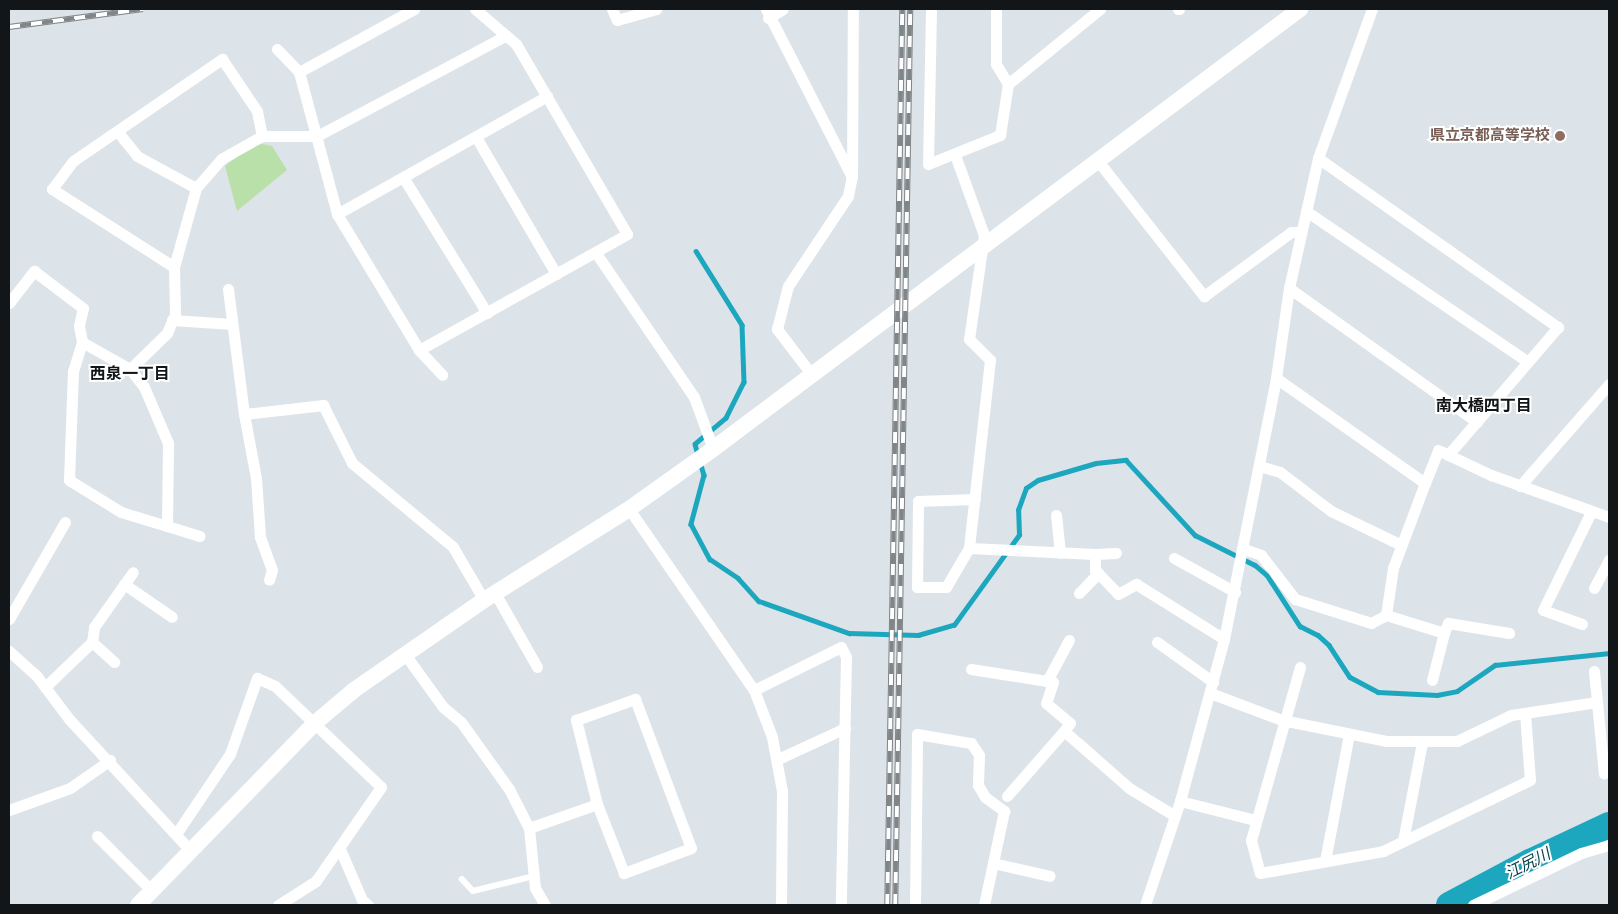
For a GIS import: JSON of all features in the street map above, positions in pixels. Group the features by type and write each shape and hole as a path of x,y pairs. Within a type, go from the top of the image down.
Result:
{"street":[{"path":"299,72 414,9"},
{"path":"419,350 627,234 516,44 475,9"},
{"path":"612,9 617,20 656,9"},
{"path":"783,9 767,14 852,176"},
{"path":"812,375 777,329 788,286 848,196 852,176 854,9"},
{"path":"931,9 928,164 955,155 1000,135 1008,84 996,64 996,9"},
{"path":"1008,84 1100,9"},
{"path":"138,905 315,723 404,653 629,509 713,449 1300,9"},
{"path":"1144,905 1180,801 1224,639 1244,549 1276,378 1289,288 1318,158 1372,9"},
{"path":"130,369 167,333 172,320 174,267 196,188 221,159 262,136 317,136 505,36"},
{"path":"277,49 299,72 337,214 419,350 442,375"},
{"path":"174,267 52,189 73,161 222,59 257,111 262,136"},
{"path":"337,214 547,96"},
{"path":"117,131 137,156 196,188"},
{"path":"476,137 556,274"},
{"path":"955,155 984,235 970,338 990,360 975,500 969,548 946,587 917,587 918,501 975,500"},
{"path":"1318,158 1558,327 1448,455"},
{"path":"1098,161 1204,296 1291,232 1301,232"},
{"path":"403,177 488,313"},
{"path":"1306,210 1528,362"},
{"path":"596,253 694,398 713,449"},
{"path":"9,303 34,271 84,308 79,326 82,342 73,371 69,480 121,512 199,536"},
{"path":"1289,288 1477,422"},
{"path":"228,289 244,414 256,478 260,537 272,570 270,580"},
{"path":"172,320 232,324"},
{"path":"82,342 130,369 144,387 168,443 167,526"},
{"path":"1276,378 1425,482"},
{"path":"1520,486 1609,384"},
{"path":"244,414 323,404 352,463 453,547 537,667"},
{"path":"1386,615 1393,568 1438,450 1520,486 1609,517"},
{"path":"1259,466 1280,472 1331,511 1401,545"},
{"path":"629,509 754,690 778,758 782,791 781,905"},
{"path":"1582,624 1543,610 1591,512"},
{"path":"1056,515 1060,554"},
{"path":"9,619 65,522"},
{"path":"969,548 1060,554 1116,553"},
{"path":"1244,549 1261,555 1295,599 1371,623 1386,615 1444,633"},
{"path":"1095,554 1095,570 1118,594 1136,584 1224,639"},
{"path":"1174,558 1234,592"},
{"path":"1594,588 1609,560"},
{"path":"45,687 92,642 94,627 133,572"},
{"path":"1079,593 1098,573"},
{"path":"124,584 172,617"},
{"path":"1432,680 1448,623 1509,633"},
{"path":"1046,681 1068,640"},
{"path":"92,642 114,662"},
{"path":"1157,642 1212,687 1282,720 1386,741 1458,741 1511,716 1597,702"},
{"path":"754,690 841,647 846,657 841,905"},
{"path":"9,651 36,674 69,719 110,760 191,851"},
{"path":"404,653 443,708 467,730 509,789 529,828 538,897 545,905"},
{"path":"1300,667 1282,720 1251,840 1260,873 1383,850 1530,780 1525,713"},
{"path":"971,669 1053,682 1046,703 1070,723 1007,796"},
{"path":"1594,671 1604,774"},
{"path":"176,834 230,754 257,678 275,686 382,787 316,881 278,905"},
{"path":"635,699 692,848 624,873 597,804 576,720 635,699"},
{"path":"778,758 845,728"},
{"path":"1064,731 1129,788 1175,816"},
{"path":"915,905 917,734 971,743 979,755 978,785 985,797 1004,810 984,905"},
{"path":"1325,861 1349,734"},
{"path":"1403,841 1422,742"},
{"path":"9,810 70,788 110,760"},
{"path":"1180,801 1255,820"},
{"path":"529,828 597,804"},
{"path":"97,836 152,891"},
{"path":"1473,905 1581,853 1609,845"},
{"path":"340,849 362,900 368,905"},
{"path":"993,863 1050,876"}],"lane":[{"path":"462,879 473,890 534,875"}],"green space":[{"path":"253,145 272,146 287,170 237,211 225,166"}],"waterway":[{"path":"696,251 742,325 744,382 726,418 695,444 698,455"},
{"path":"700,462 704,475 691,524 710,559 738,578 759,601 849,633 918,635 954,625 1019,535 1018,510 1026,488 1038,480 1096,463 1126,460 1195,535 1255,565 1267,575 1300,626 1318,635 1329,645 1350,677 1378,692 1437,695 1457,691 1495,665 1609,653"},
{"name":"江尻川","path":"1449,905 1530,862 1609,825"}],"railway":[{"path":"9,27 143,9"},
{"path":"887,905 902,9"},
{"path":"895,905 910,9"}],"place":[{"name":"県立京都高等学校","path":"1560,136"}],"district":[{"name":"西泉一丁目","path":"130,374"},
{"name":"南大橋四丁目","path":"1484,406"}]}
